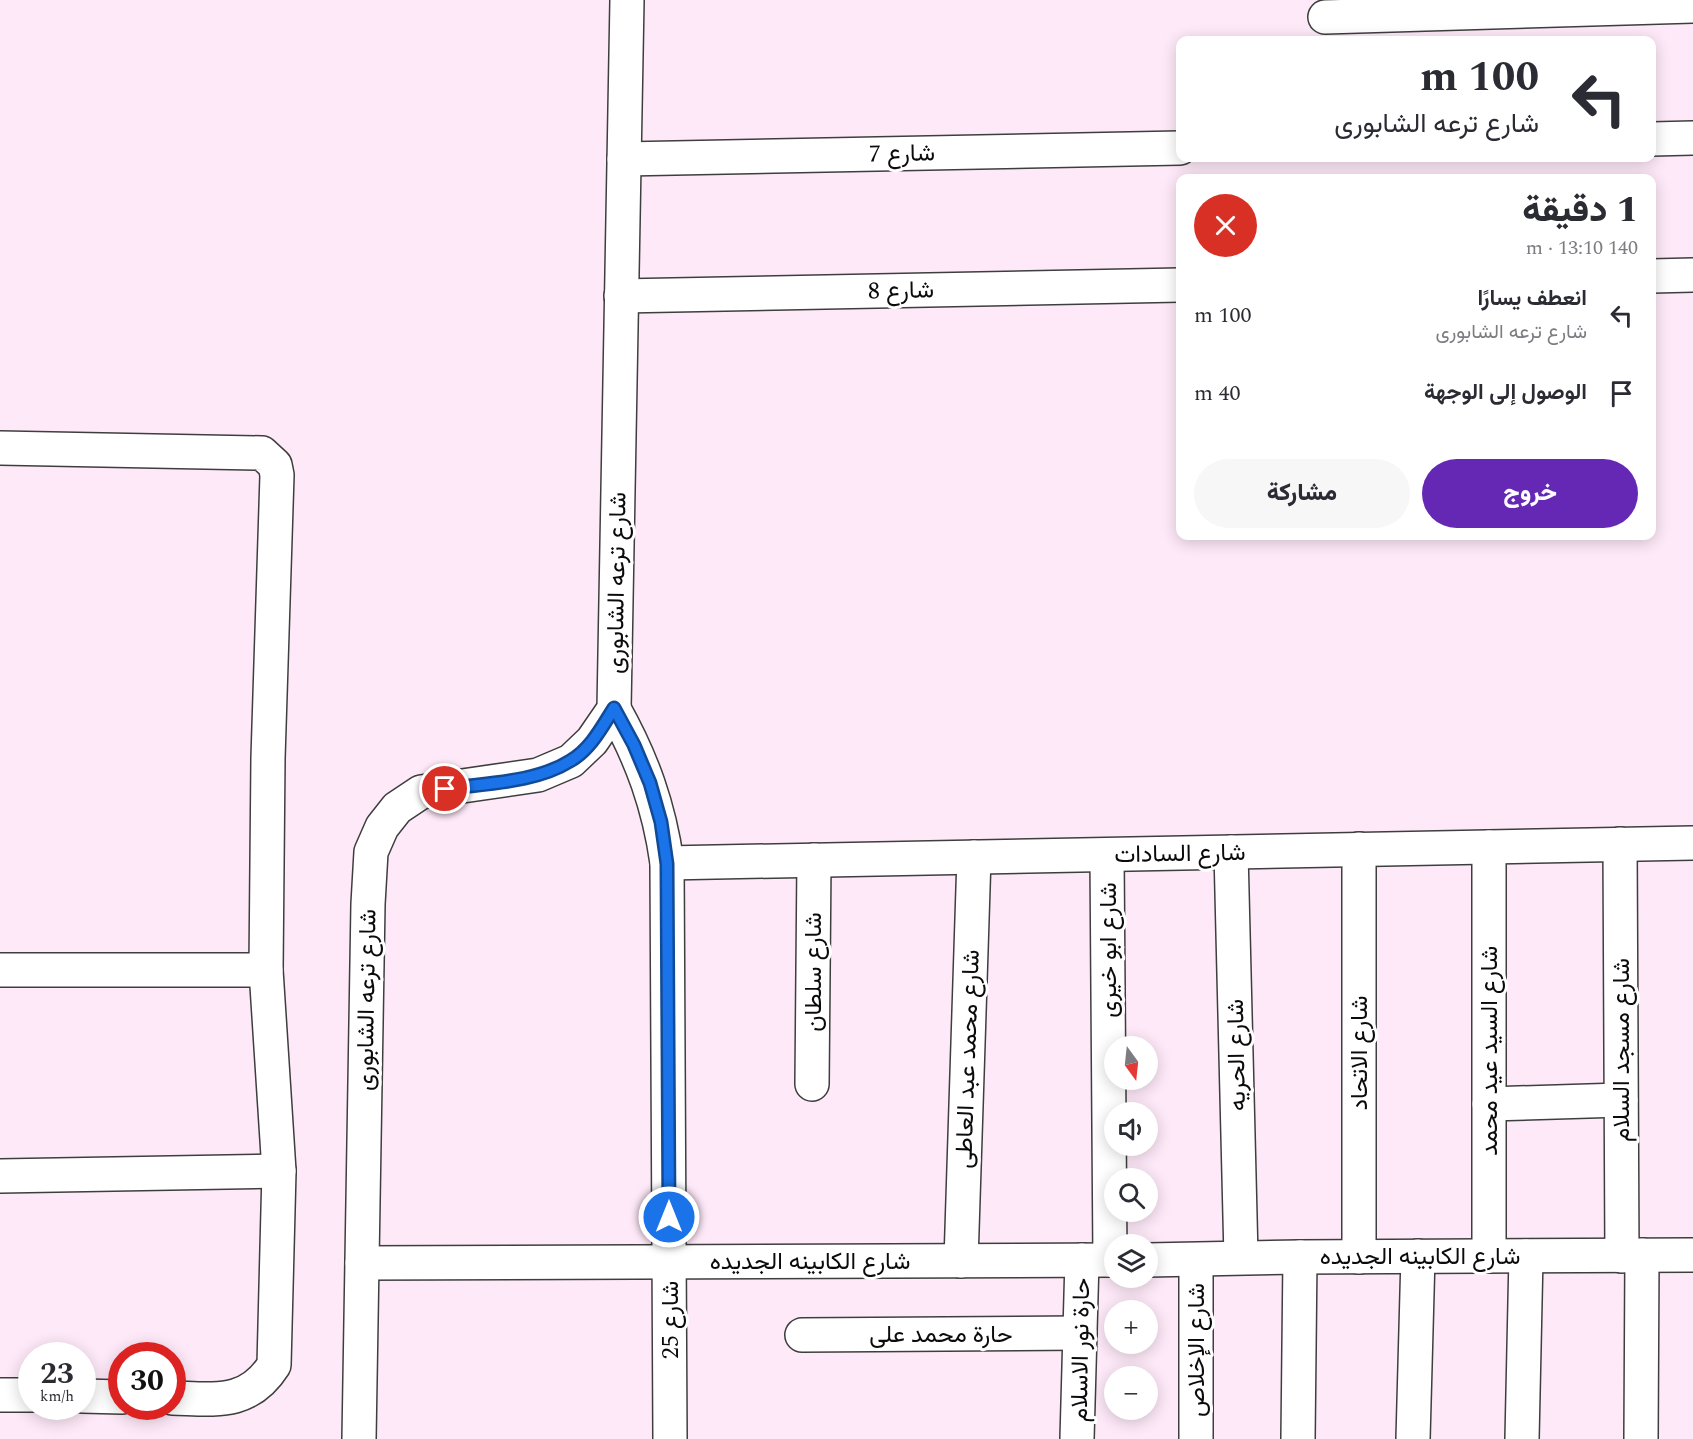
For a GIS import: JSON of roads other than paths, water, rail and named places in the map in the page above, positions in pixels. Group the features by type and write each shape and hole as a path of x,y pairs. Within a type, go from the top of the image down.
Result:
{"street":[{"name":"شارع ترعه الشابورى","path":"359,1439 368,904 371,852 382,827 396,808 422,792 538,775 571,761 592,741 614,708 627,0"},
{"path":"1325,17 1693,6"},
{"path":"1656,139 1693,138"},
{"name":"شارع 7","path":"624,159 1176,148"},
{"path":"1656,276 1693,275"},
{"name":"شارع 8","path":"621,296 1176,285"},
{"path":"0,448 262,453 275,465 277,475 268,758 266,970 279,1171 273,1365 265,1379 248,1392 227,1399 186,1398"},
{"name":"شارع 25","path":"614,708 634,745 650,783 661,822 667,864 670,1439"},
{"name":"شارع السادات","path":"667,864 1693,843"},
{"name":"شارع مسجد السلام","path":"1620,844 1621,1100 1632,1255 1641,1439"},
{"name":"شارع السيد عيد محمد","path":"1489,847 1489,1256"},
{"name":"شارع الاتحاد","path":"1359,849 1359,1257"},
{"name":"شارع الحريه","path":"1231,852 1240,1257"},
{"name":"شارع ابو خيرى","path":"1102,1260 1107,855"},
{"name":"شارع محمد عبد العاطى","path":"961,1261 974,857"},
{"name":"شارع سلطان","path":"812,1084 814,860"},
{"path":"0,970 266,970"},
{"path":"1489,1104 1621,1100"},
{"path":"0,1176 279,1171"},
{"name":"شارع الكابينه الجديده","path":"1158,1260 1240,1257 1693,1255"},
{"path":"1413,1439 1418,1256"},
{"path":"1522,1439 1526,1256"},
{"path":"1298,1439 1300,1257"},
{"name":"شارع الكابينه الجديده","path":"362,1263 1102,1260"},
{"name":"حارة نور الاسلام","path":"1077,1439 1080,1333 1102,1260"},
{"name":"شارع الإخلاص","path":"1196,1260 1196,1439"},
{"name":"حارة محمد على","path":"802,1335 1080,1333"},
{"path":"0,1395 18,1395"}]}
